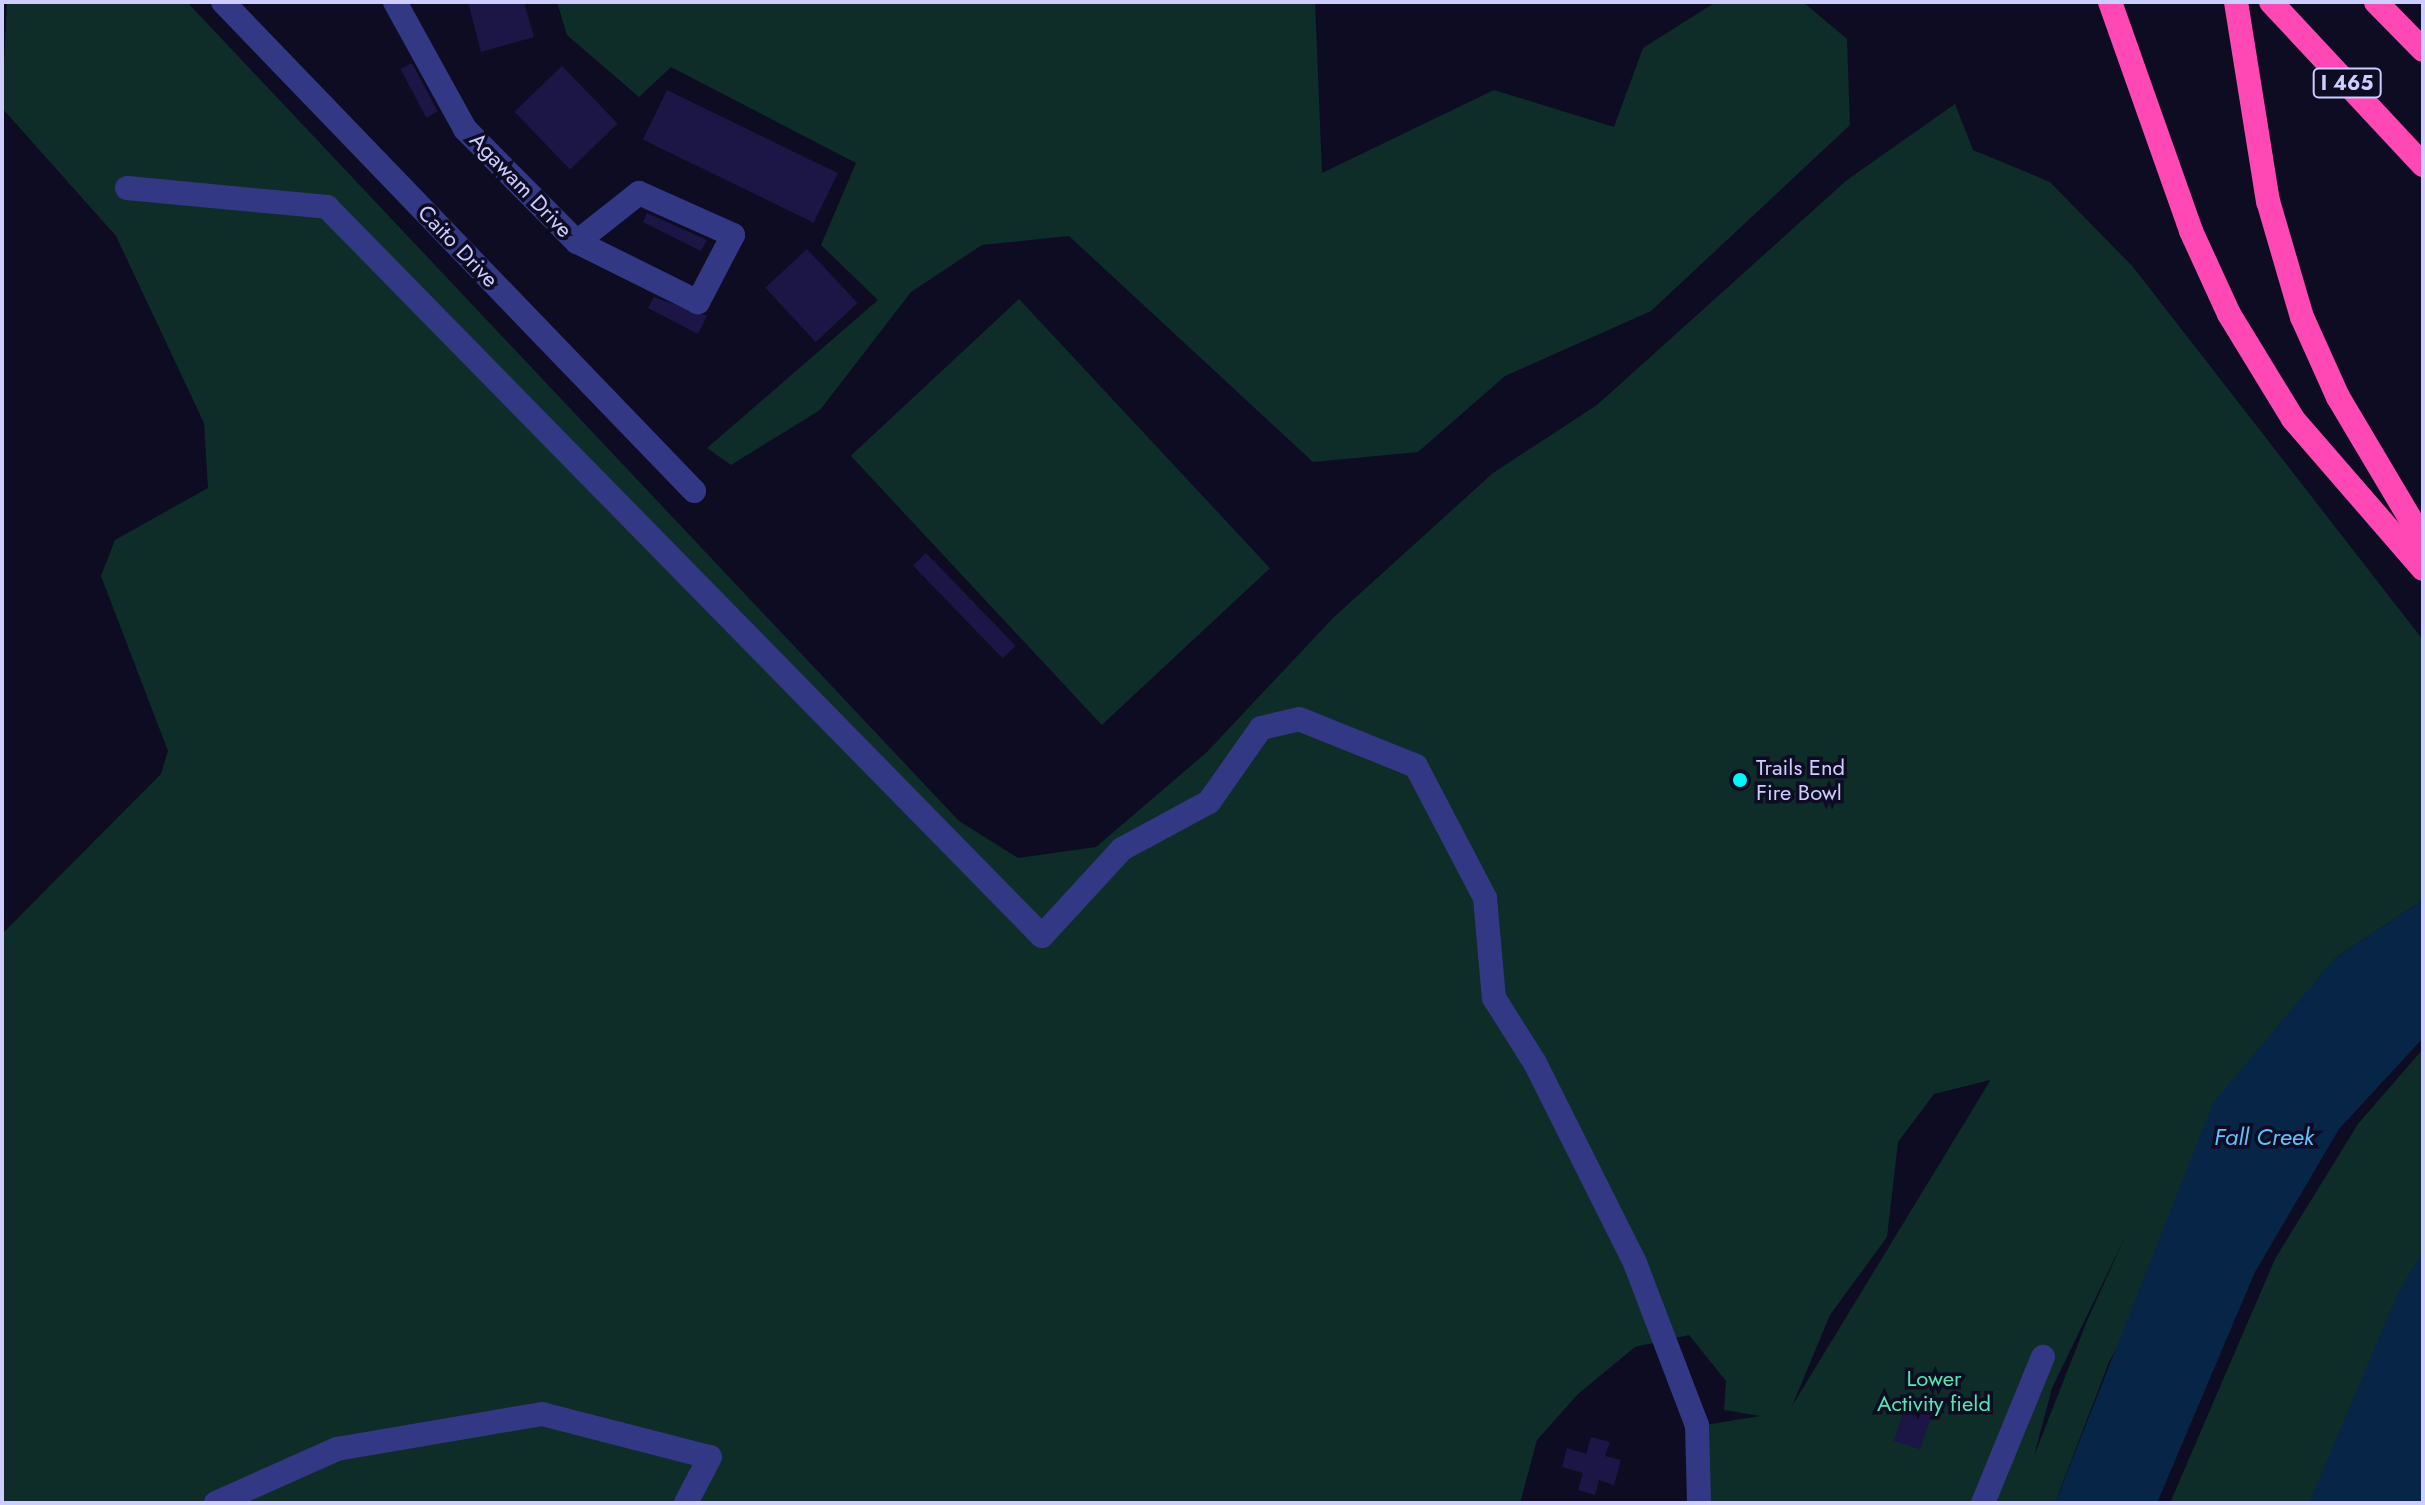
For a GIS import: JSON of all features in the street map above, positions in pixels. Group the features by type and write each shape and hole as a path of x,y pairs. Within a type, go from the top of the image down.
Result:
{"highway":[{"path":"2236,2 2268,201 2318,355 2423,540"},
{"name":"I 465","path":"2271,2 2423,165"},
{"path":"2376,2 2423,50"},
{"path":"2113,10 2211,277 2270,384 2423,569"}],"street":[{"name":"Caito Drive","path":"223,2 694,491"},
{"name":"Agawam Drive","path":"395,2 465,129 577,242 698,302 733,235 639,193 577,242"},
{"path":"127,188 327,207 1042,936 1122,849 1209,802 1261,728 1299,719 1416,766 1485,898 1494,998 1535,1063 1635,1263 1697,1425 1699,1503"},
{"path":"1983,1503 2043,1357"},
{"path":"216,1503 337,1449 542,1414 710,1457 686,1503"}],"green space":[{"name":"Lower Activity field","path":"7,2 187,2 959,821 1018,858 1096,847 1207,752 1333,618 1493,473 1597,405 1847,180 1955,104 1973,150 2050,182 2133,267 2423,640 2423,900 2334,959 2109,1362 2055,1503 1701,1503 1705,1425 1760,1416 1724,1410 1726,1381 1689,1335 1635,1347 1578,1394 1537,1440 1520,1503 2,1503 2,934 161,774 168,751 101,576 115,540 208,488 204,423 116,236 2,108","holes":["1990,1081 1792,1406 1830,1315 1887,1237 1898,1142 1934,1094","2125,1237 2087,1321 2034,1456 2052,1388"]},
{"path":"557,2 1315,2 1322,173 1494,90 1614,127 1643,48 1716,2 1803,2 1847,39 1850,125 1651,311 1505,376 1418,452 1313,462 1069,236 982,245 911,292 820,410 731,465 707,448 878,300 821,245 856,163 671,67 639,97 567,35"},
{"path":"1019,299 1270,568 1102,725 851,456"},
{"path":"2423,1049 2423,1503 2170,1503 2275,1259 2358,1124"}],"water":[{"name":"Fall Creek","path":"2423,900 2423,1038 2339,1129 2255,1272 2157,1503 2055,1503 2213,1103 2334,959"},
{"path":"2423,1251 2423,1503 2309,1503 2398,1293"}],"building":[{"path":"468,2 524,2 534,37 481,52"},
{"path":"412,63 438,112 426,118 401,69"},
{"path":"562,66 618,124 570,169 515,112"},
{"path":"667,90 838,173 814,223 643,139"},
{"path":"647,213 707,240 701,251 643,222"},
{"path":"807,249 857,303 816,342 765,288"},
{"path":"654,297 707,316 698,334 648,308"},
{"path":"926,553 1016,646 1003,658 913,566"},
{"path":"1907,1400 1934,1409 1920,1450 1894,1441"},
{"path":"1591,1437 1610,1442 1605,1456 1621,1460 1614,1485 1599,1480 1595,1495 1578,1490 1583,1473 1562,1467 1567,1448 1586,1454"}],"place":[{"name":"Trails End Fire Bowl","path":"1740,780"}]}
